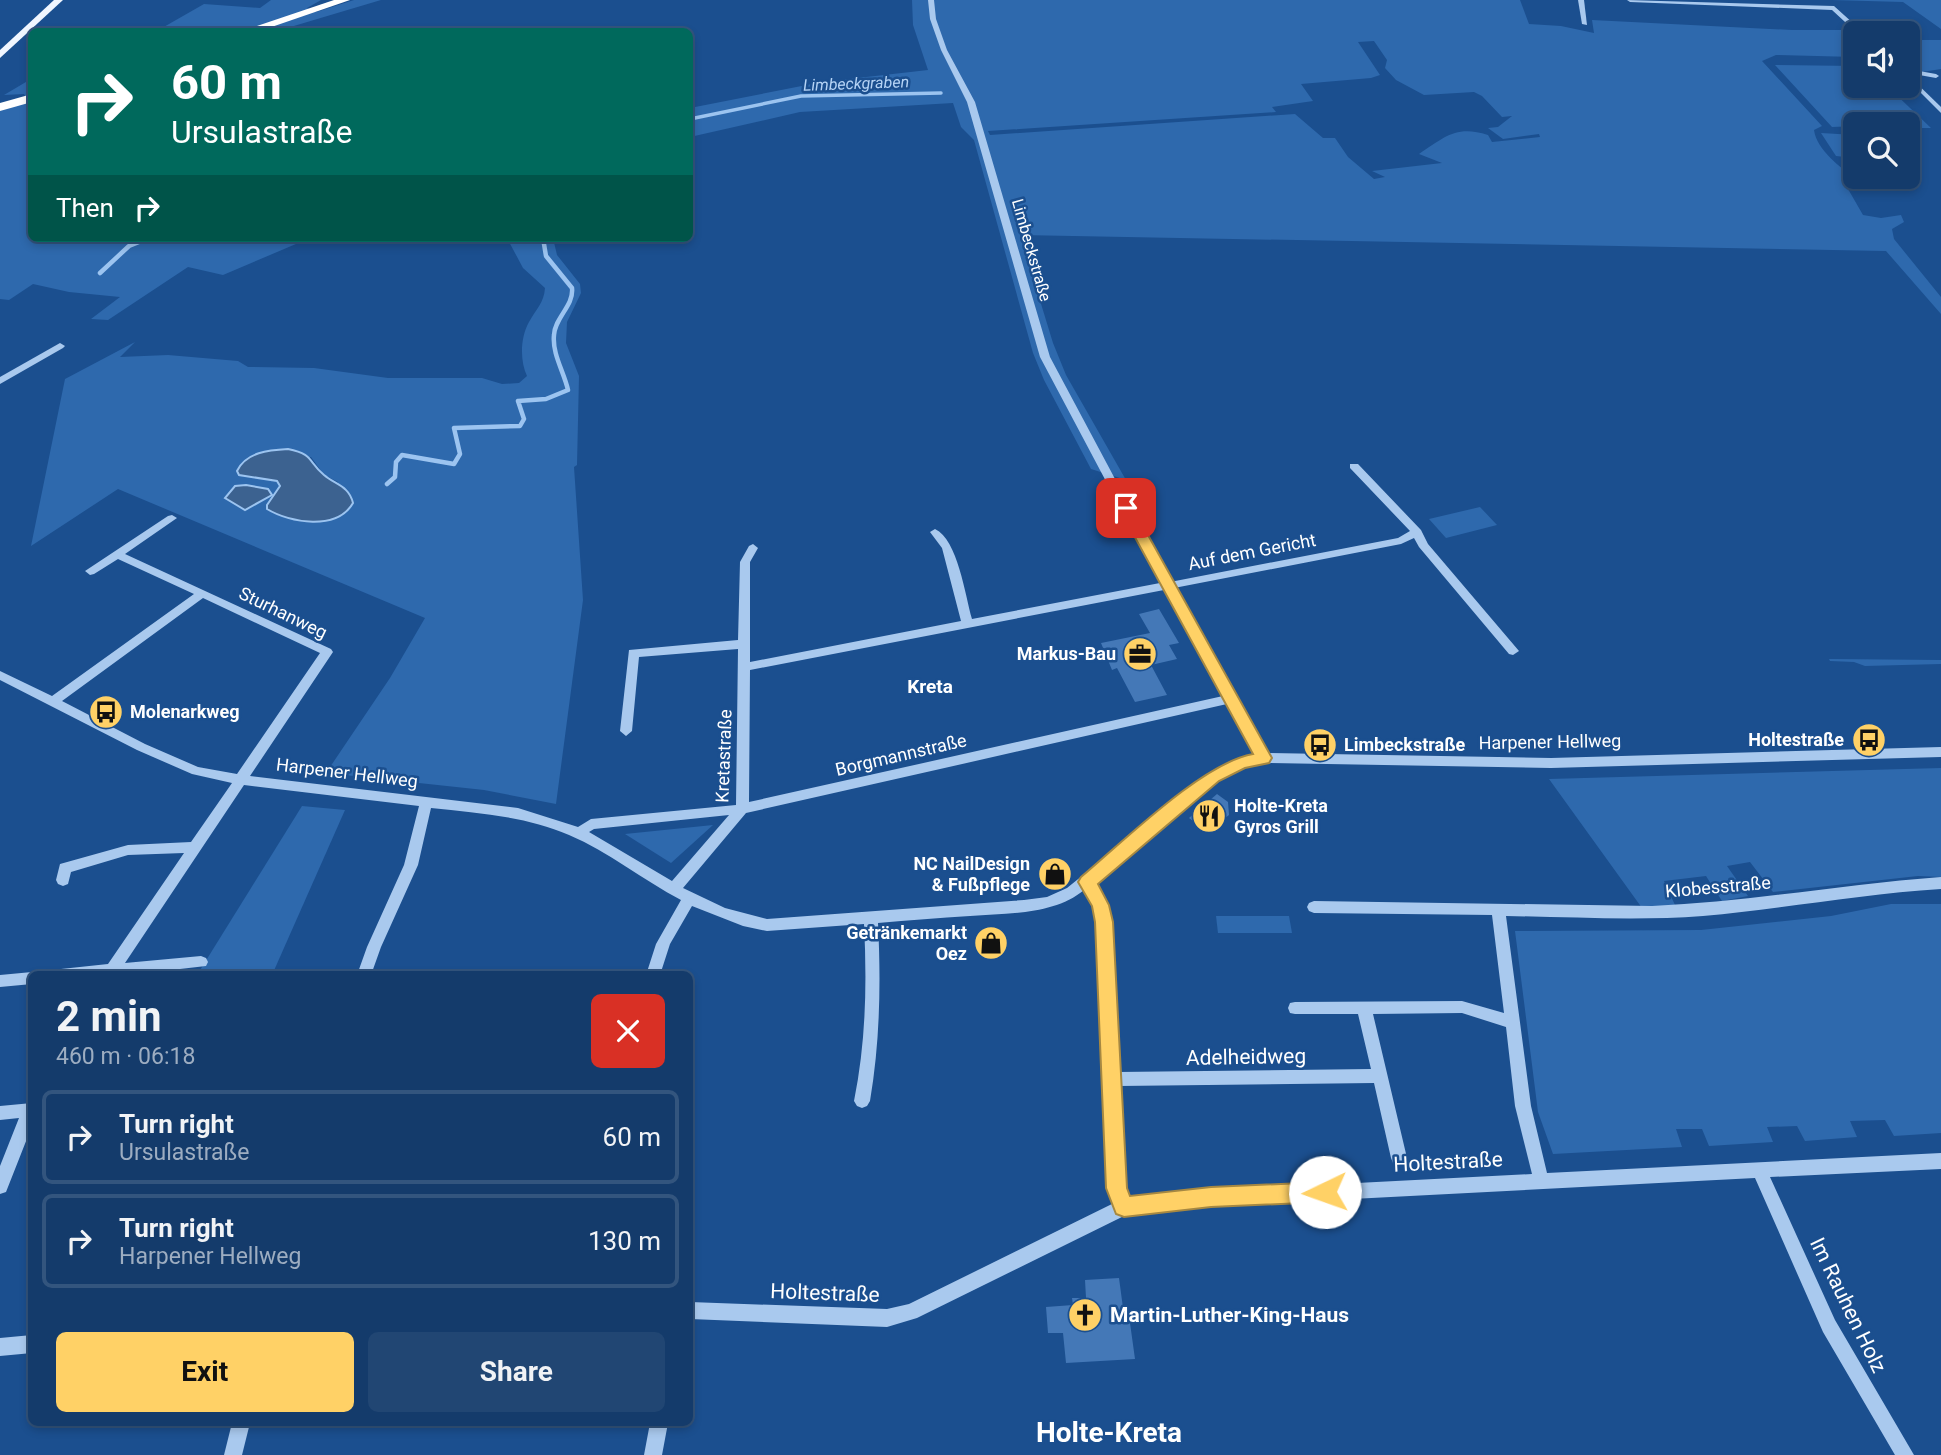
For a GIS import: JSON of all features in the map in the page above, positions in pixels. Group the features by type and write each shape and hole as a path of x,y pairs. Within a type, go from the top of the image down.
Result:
{"highway":[{"path":"308,11 326,0"},
{"path":"256,28 345,0"},
{"path":"0,106 28,99"}],"main road":[{"path":"29,28 59,0"},
{"path":"0,55 28,29"}],"street":[{"name":"Limbeckstraße","path":"931,0 933,19 943,50 971,102 1045,356 1167,586 1264,758"},
{"path":"1581,0 1585,24"},
{"path":"1630,0 1833,8 1848,21"},
{"path":"1920,73 1938,75"},
{"path":"1923,92 1924,82 1938,75"},
{"path":"1920,89 1941,111"},
{"path":"0,381 60,346"},
{"path":"1354,466 1417,532 1423,545 1513,651"},
{"path":"90,571 172,518"},
{"name":"Auf dem Gericht","path":"744,667 967,622 1401,541 1417,532"},
{"path":"935,533 947,547 967,622"},
{"name":"Kretastraße","path":"674,888 742,809 745,562 754,548"},
{"name":"Sturhanweg","path":"117,555 327,652 241,780"},
{"path":"52,702 202,593"},
{"path":"626,732 633,653 744,644"},
{"name":"Harpener Hellweg","path":"0,675 196,771 241,780 519,813 579,833 727,916 767,925 1048,902 1061,898 1087,882 1214,776 1241,762 1264,758 1551,763 1941,751"},
{"name":"Borgmannstraße","path":"579,833 591,824 742,809 1230,699"},
{"path":"112,970 241,780"},
{"path":"365,971 369,956 397,901 412,861 427,802"},
{"path":"63,880 65,868 128,850 195,847"},
{"path":"1087,882 1101,905 1104,922 1116,1188 1124,1207"},
{"name":"Klobesstraße","path":"1314,907 1593,912 1702,910 1941,883"},
{"path":"654,971 657,954 667,931 691,897"},
{"path":"1498,910 1523,1106 1541,1180"},
{"path":"862,1101 869,1070 874,999 871,917"},
{"path":"102,971 201,962"},
{"path":"0,981 28,978"},
{"path":"1364,1007 1399,1158"},
{"path":"1295,1008 1462,1007 1511,1022"},
{"name":"Adelheidweg","path":"1112,1079 1380,1076"},
{"path":"0,1112 28,1110"},
{"path":"0,1185 28,1117"},
{"name":"Holtestraße","path":"693,1311 887,1318 911,1312 1124,1207 1211,1197 1941,1161"},
{"name":"Im Rauhen Holz","path":"1759,1170 1829,1326 1905,1455"},
{"path":"0,1347 28,1344"},
{"path":"233,1455 240,1426"},
{"path":"653,1455 658,1426"}],"shaded area":[{"path":"271,0 321,0 307,8 316,12 354,0 381,0 287,28 162,28 204,4 260,8"},
{"path":"912,0 1520,0 1529,24 1561,26 1594,33 1592,20 1843,30 1843,57 1776,55 1762,61 1822,126 1814,130 1816,138 1830,158 1843,169 1843,189 1848,189 1863,215 1881,218 1901,215 1904,222 1892,229 1894,239 1941,297 1941,314 1886,251 1020,235 1053,343 1066,375 1126,480 1091,469 1044,380 1033,353 974,140 961,127 953,103 800,112 693,136 693,107 822,82 928,70 913,25","holes":["1374,41 1387,60 1385,68 1396,80 1424,95 1474,92 1482,96 1502,117 1512,116 1498,127 1488,128 1503,139 1539,134 1540,137 1492,142 1488,135 1477,132 1451,134 1419,154 1442,163 1372,171 1385,177 1374,179 1348,157 1335,138 1323,138 1295,114 990,135 988,131 1276,112 1272,107 1313,101 1301,84 1380,75 1358,42"]},
{"path":"1831,0 1941,0 1941,29 1903,2"},
{"path":"1920,40 1941,40 1941,69 1922,72"},
{"path":"1775,65 1843,66 1843,98 1900,98 1914,112 1843,112 1843,127 1832,127"},
{"path":"28,81 28,100 24,94 4,95"},
{"path":"28,102 28,242 301,242 223,275 188,267 108,320 91,319 120,297 69,292 33,284 9,300 0,299 0,110"},
{"path":"1920,118 1931,128 1920,128"},
{"path":"1821,133 1843,134 1843,157 1836,156"},
{"path":"509,242 554,242 557,255 580,284 581,293 567,322 566,343 579,376 577,465 574,467 583,600 556,804 484,790 326,773 390,678 425,618 118,489 31,546 65,379 135,342 120,357 168,355 238,361 248,367 314,368 388,378 482,378 502,384 519,383 527,376 522,357 524,335 545,288 523,268","holes":["311,457 324,475 338,482 323,521 302,521 267,505 280,486 277,481 240,475"]},
{"path":"288,449 307,456 324,475 345,489 353,503 346,512 336,518 313,522 288,518 267,509 280,486 277,481 239,475 237,471 252,456 266,451"},
{"path":"235,486 268,489 272,495 245,510 225,498"},
{"path":"1480,507 1497,525 1446,538 1429,519"},
{"path":"1829,659 1941,660 1941,664 1865,666"},
{"path":"1941,768 1941,877 1918,876 1773,892 1750,862 1727,866 1748,896 1722,901 1706,876 1664,881 1675,905 1642,908 1549,779"},
{"path":"302,806 345,810 274,971 199,971"},
{"path":"713,825 671,863 625,834"},
{"path":"1891,904 1941,904 1941,1133 1894,1136 1885,1120 1850,1121 1857,1137 1805,1141 1797,1126 1767,1127 1773,1142 1709,1146 1702,1129 1676,1129 1682,1147 1553,1154 1538,1112 1515,931 1701,930 1831,916"},
{"path":"1216,916 1289,916 1292,933 1218,933"}],"building":[{"name":"Markus-Bau","path":"1159,609 1179,643 1169,645 1177,659 1151,665 1167,695 1135,702 1117,668 1112,670 1101,643 1150,633 1139,614"},
{"name":"Holte-Kreta Gyros Grill","path":"1217,794 1228,802 1229,815 1208,832 1189,818"},
{"name":"Martin-Luther-King-Haus","path":"1119,1278 1125,1323 1130,1323 1135,1359 1066,1363 1063,1333 1048,1333 1046,1307 1073,1305 1072,1298 1086,1298 1085,1280"}],"waterway":[{"name":"Limbeckgraben","path":"693,118 801,96 941,93"},
{"path":"100,273 129,246 139,242"},
{"name":"Limbeckgraben","path":"387,484 395,477 396,462 402,455 454,464 460,454 454,428 520,426 524,419 518,401 546,399 568,390 556,356 554,335 570,300 572,288 546,256 544,242"}],"place":[{"name":"Markus-Bau","path":"1140,654"},
{"name":"Molenarkweg","path":"106,712"},
{"name":"Holtestraße","path":"1869,740"},
{"name":"Limbeckstraße","path":"1320,745"},
{"name":"Holte-Kreta Gyros Grill","path":"1209,816"},
{"name":"NC NailDesign & Fußpflege","path":"1055,874"},
{"name":"Getränkemarkt Oez","path":"991,943"},
{"name":"Martin-Luther-King-Haus","path":"1085,1315"}],"district":[{"name":"Kreta","path":"930,686"},
{"name":"Holte-Kreta","path":"1109,1432"}],"route":[{"path":"1126,508 1264,758 1241,762 1214,776 1087,882 1101,905 1104,922 1116,1188 1124,1207 1211,1197 1325,1192"}]}
